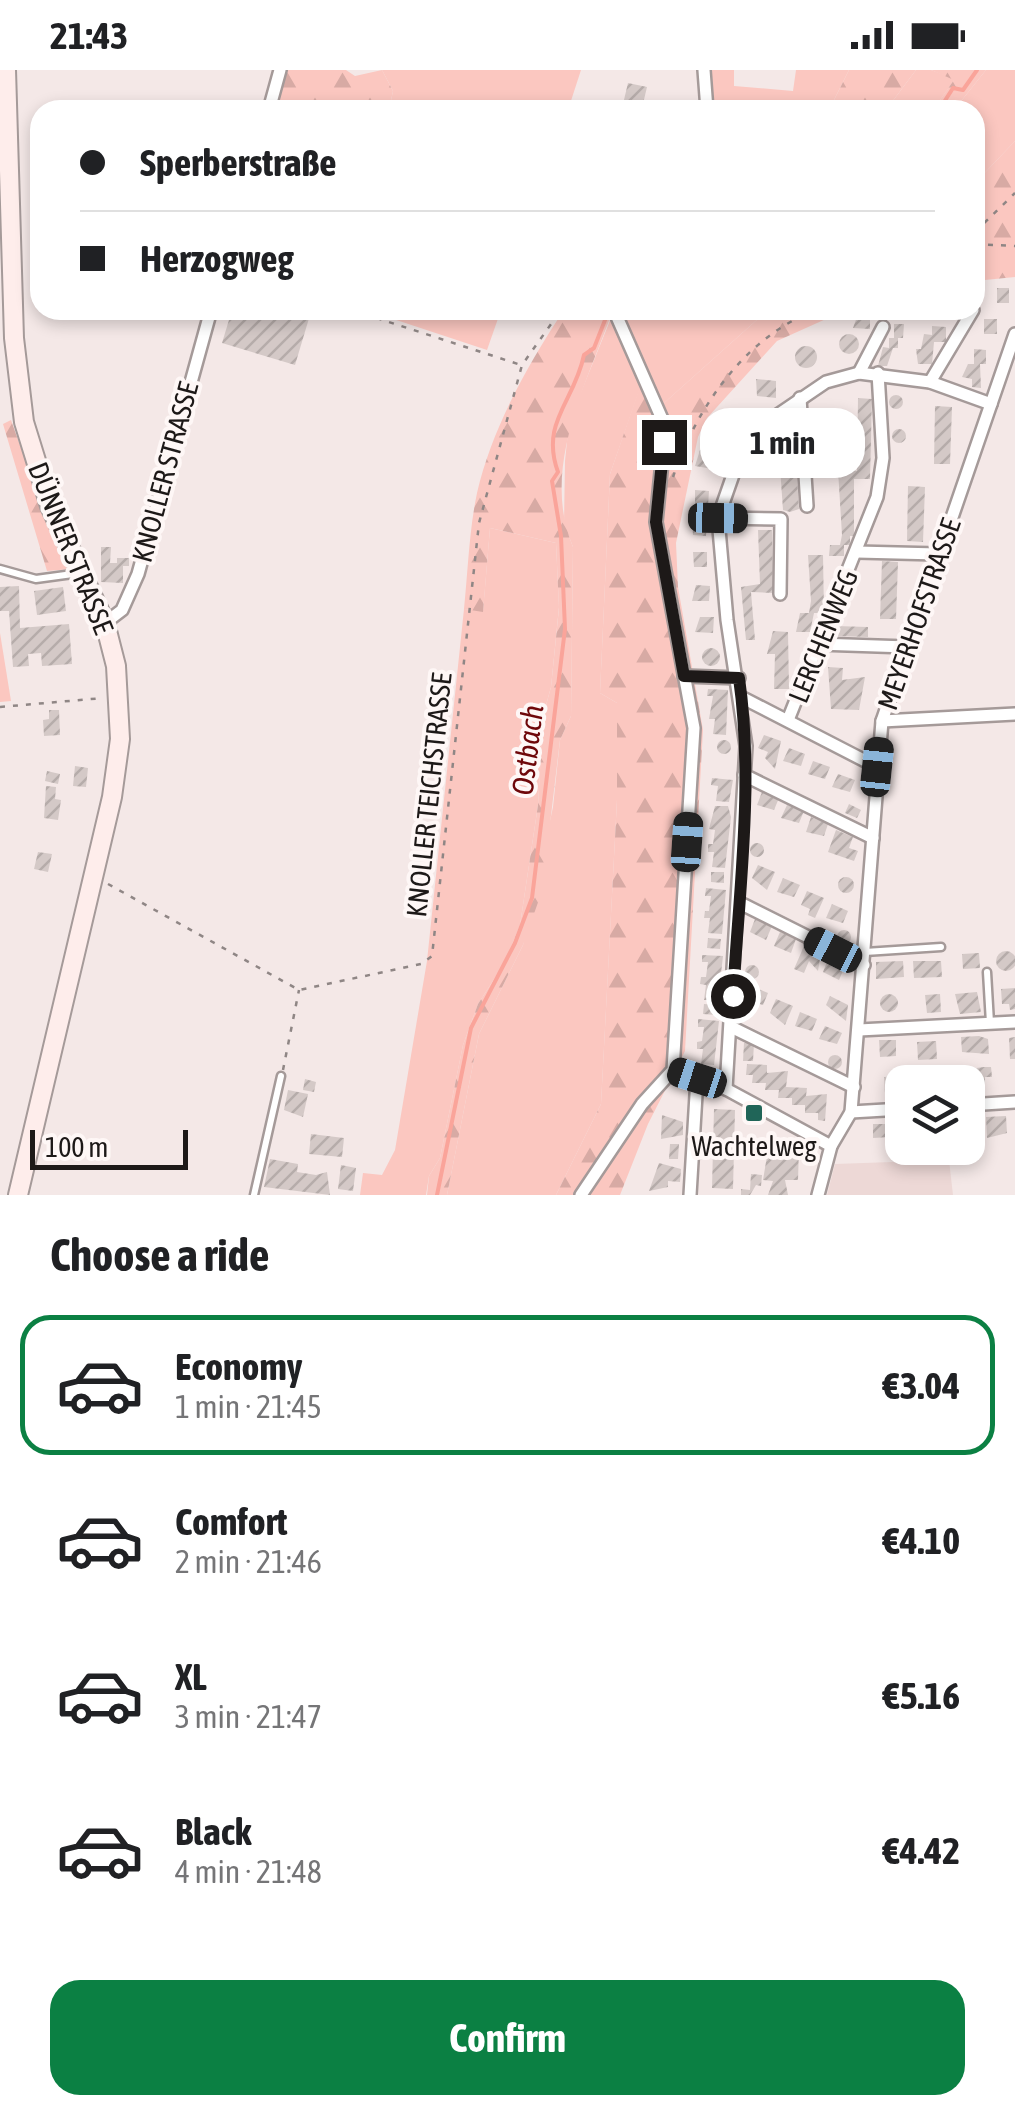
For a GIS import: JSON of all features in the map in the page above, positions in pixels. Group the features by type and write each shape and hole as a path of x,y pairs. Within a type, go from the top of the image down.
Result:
{"street":[{"name":"DÜNNER STRASSE","path":"6,70 14,338 24,422 50,506 105,624 120,696 120,739 112,797 18,1195"},
{"path":"271,100 280,70"},
{"path":"704,70 706,100"},
{"name":"KNOLLER STRASSE","path":"105,624 122,610 138,574 207,320"},
{"path":"581,1195 642,1104 672,1070 694,728 656,522 664,442 662,418 619,320"},
{"path":"930,382 968,320"},
{"path":"859,373 883,327"},
{"name":"MEYERHOFSTRASSE","path":"818,1195 831,1146 851,1112 882,721 1015,334"},
{"path":"726,1090 744,776 742,697 727,620 718,518 734,472 776,416 826,382 859,373 930,382 991,404"},
{"name":"LERCHENWEG","path":"788,720 857,552 880,483 878,374"},
{"path":"800,398 806,506"},
{"path":"718,518 782,520 780,594"},
{"name":"LERCHENWEG","path":"857,552 938,554"},
{"path":"818,644 907,648"},
{"path":"684,676 739,678"},
{"path":"742,697 877,767"},
{"path":"882,721 1015,714"},
{"path":"744,776 873,838"},
{"path":"738,902 864,966"},
{"path":"859,1030 1015,1022"},
{"path":"731,1027 854,1087"},
{"path":"672,1070 726,1090 831,1146"},
{"path":"690,1195 697,1078"},
{"path":"985,1104 1015,1102"},
{"path":"851,1112 885,1110"}],"lane":[{"path":"0,569 36,579 81,573"},
{"path":"866,952 941,947"},
{"path":"987,972 990,1023"},
{"path":"254,1195 281,1076"}],"path":[{"path":"985,222 1015,193"},
{"path":"985,244 1015,246"},
{"path":"383,320 522,365"},
{"name":"KNOLLER TEICHSTRASSE","path":"299,990 421,964 432,956 478,523 522,365 554,320"},
{"path":"670,484 687,434 702,410 770,332 795,320"},
{"path":"0,707 120,696"},
{"path":"116,889 299,990 281,1076"}],"shaded area":[{"path":"835,1164 950,1165 953,1195 827,1195"}],"green space":[{"path":"284,70 346,70 355,76 382,70 393,91 391,100 276,100"},
{"path":"382,70 581,70 571,100 391,100 393,91"},
{"path":"708,70 734,70 734,86 793,91 796,70 849,70 834,100 711,100"},
{"path":"849,70 916,70 894,100 834,100"},
{"path":"916,70 931,70 955,79 940,100 894,100"},
{"path":"931,70 986,70 962,100 940,100 954,80"},
{"path":"986,70 1015,70 1015,141 985,172 985,100 962,100"},
{"path":"1015,141 1015,277 985,280 985,172"},
{"path":"396,320 498,320 487,350"},
{"path":"558,320 609,320 578,402 564,460 564,518 573,547 571,716 560,740 542,891 523,945 479,1034 447,1195 427,1195 429,1176 440,1158 463,1045 478,1004 505,962 520,925 538,805 543,716 551,687 559,608 556,543 490,528 483,612 464,609 474,507 502,421"},
{"path":"610,320 757,320 663,404 646,371 610,474 600,693 617,703 617,800 601,1104 556,1195 447,1195 479,1034 523,945 553,807 560,740 571,716 573,547 564,524 569,422"},
{"path":"757,320 824,320 777,341 707,418 698,437 676,543 678,587 703,730 685,1051 648,1124 620,1195 556,1195 601,1104 617,800 617,703 600,693 610,474 646,369 664,403"},
{"path":"11,420 44,513 71,569 47,571 3,424"},
{"path":"490,528 556,543 559,607 551,687 543,716 538,805 520,925 505,962 478,1004 463,1045 440,1158 429,1176 426,1195 360,1195 363,1173 382,1175 395,1150 427,961 464,609 483,611"},
{"path":"0,633 11,701 0,702"}],"building":[{"path":"628,83 647,87 644,100 624,100"},
{"path":"997,288 1009,288 1009,303 997,303"},
{"path":"997,319 997,334 984,334 984,320"},
{"path":"229,320 308,320 295,365 222,343"},
{"path":"856,320 870,320 870,329 853,328"},
{"path":"894,324 904,324 903,338 898,338 898,348 893,348 887,366 878,366 883,347 889,348 889,338 894,338"},
{"path":"932,326 946,327 946,342 934,342 932,364 918,364 916,349 921,349 924,334 932,335"},
{"path":"849,334 859,344 849,354 839,344"},
{"path":"806,346 814,349 814,365 806,368 798,365 795,357 798,349"},
{"path":"974,349 986,350 986,364 980,364 981,388 972,387 972,379 962,377 968,364 974,364"},
{"path":"756,379 776,381 776,398 757,396"},
{"path":"896,395 903,402 896,409 889,402"},
{"path":"858,398 872,399 870,479 854,479 854,536 850,536 850,545 844,545 844,556 829,556 830,545 840,545 842,535 838,470 857,471"},
{"path":"935,406 952,407 950,464 934,464"},
{"path":"724,415 745,417 744,434 735,433 735,440 713,440 713,429 723,429"},
{"path":"812,422 821,422 823,460 814,461"},
{"path":"899,429 906,436 899,443 892,436"},
{"path":"783,434 792,434 796,462 799,509 790,512 783,510 778,439"},
{"path":"700,450 721,453 719,470 695,466"},
{"path":"908,486 925,487 923,542 907,541"},
{"path":"695,490 709,491 708,506 695,506"},
{"path":"692,520 707,521 706,536 693,535"},
{"path":"758,530 772,530 773,593 751,592 755,640 746,640 741,587 760,584"},
{"path":"101,547 111,547 110,563 117,563 117,558 129,558 129,566 123,566 123,583 101,582"},
{"path":"693,552 707,552 707,567 694,567"},
{"path":"808,555 823,555 824,613 814,613 810,632 796,632 800,613 809,613 811,601"},
{"path":"882,561 898,562 896,619 880,619"},
{"path":"696,585 710,586 709,601 692,601"},
{"path":"19,586 20,628 69,624 72,664 42,666 41,653 28,654 29,666 13,667 9,611 0,611 0,587"},
{"path":"63,587 66,611 37,615 34,591"},
{"path":"700,617 714,617 713,633 695,632"},
{"path":"835,626 868,627 868,637 835,636"},
{"path":"773,631 788,632 789,689 774,689 775,654 767,654"},
{"path":"711,648 720,657 711,666 702,657"},
{"path":"828,667 843,668 842,680 865,677 859,710 831,709"},
{"path":"708,689 728,690 726,735 713,734 715,719 709,719 713,696 707,696"},
{"path":"49,710 59,710 60,735 44,736 43,720 49,719"},
{"path":"764,735 781,741 775,769 765,758 768,752 758,748"},
{"path":"724,740 731,747 724,754 717,747"},
{"path":"789,748 805,754 801,766 783,761"},
{"path":"813,761 830,767 825,779 808,774"},
{"path":"75,766 88,768 86,787 73,786"},
{"path":"47,771 60,774 58,784 45,781"},
{"path":"838,774 855,780 850,792 832,787"},
{"path":"712,778 733,780 729,802 716,801 718,786 711,785"},
{"path":"46,786 56,787 55,799 61,800 58,820 44,818"},
{"path":"762,792 779,798 774,810 757,805"},
{"path":"849,804 861,810 857,818 845,813"},
{"path":"787,805 804,811 799,823 781,818"},
{"path":"715,806 728,806 731,817 725,868 712,867 714,852 708,852 708,844 713,844 715,830 709,829"},
{"path":"811,817 828,824 824,836 806,832"},
{"path":"836,830 853,837 849,848 858,851 854,861 828,852"},
{"path":"757,843 764,850 757,857 750,850"},
{"path":"38,852 52,854 48,872 34,869"},
{"path":"758,865 775,872 767,890 752,878"},
{"path":"711,872 724,872 724,883 711,882"},
{"path":"846,877 854,885 846,893 838,885"},
{"path":"783,878 800,885 794,897 777,892"},
{"path":"706,888 726,890 722,934 708,933 710,918 704,918 711,896 705,896"},
{"path":"807,891 824,898 815,918 808,915 810,909 801,905"},
{"path":"832,904 848,911 843,923 826,918"},
{"path":"755,919 772,926 766,940 750,932"},
{"path":"844,930 851,937 844,944 837,937"},
{"path":"780,932 796,939 791,953 774,946"},
{"path":"708,938 721,939 720,949 707,948"},
{"path":"804,946 821,952 818,971 809,961 804,973 794,969"},
{"path":"1006,951 1016,961 1006,971 996,961"},
{"path":"979,953 980,968 963,969 962,954"},
{"path":"702,955 723,956 718,1000 704,1000 706,985 700,984 701,977 706,977 708,962 702,962"},
{"path":"828,959 845,966 839,980 823,972"},
{"path":"903,961 904,977 876,979 876,962"},
{"path":"913,961 941,961 942,977 914,978"},
{"path":"752,965 759,972 752,979 745,972"},
{"path":"751,986 768,993 763,1005 746,1000"},
{"path":"1015,988 1015,1009 1010,1010 1009,1004 1002,1004 1001,989"},
{"path":"977,992 981,1012 960,1014 955,994"},
{"path":"889,994 896,996 896,1010 889,1012 882,1010 880,1003 882,996"},
{"path":"940,994 941,1012 927,1013 925,995"},
{"path":"830,996 848,1005 846,1021 826,1005"},
{"path":"776,999 793,1006 785,1025 770,1013"},
{"path":"704,1004 717,1005 716,1015 703,1014"},
{"path":"800,1012 817,1019 812,1031 795,1026"},
{"path":"698,1019 719,1021 714,1065 701,1064 703,1049 697,1049 697,1042 702,1041 704,1027 698,1027"},
{"path":"825,1026 842,1033 837,1044 819,1039"},
{"path":"961,1037 988,1039 989,1054 962,1052"},
{"path":"1015,1037 1015,1059 1010,1059 1009,1038"},
{"path":"879,1040 896,1040 896,1056 880,1057"},
{"path":"936,1041 937,1059 918,1060 917,1042"},
{"path":"744,1043 754,1043 753,1061 743,1061"},
{"path":"835,1055 842,1062 835,1069 828,1062"},
{"path":"747,1064 767,1065 767,1073 788,1071 786,1087 807,1088 806,1096 827,1094 825,1121 818,1120 818,1113 805,1113 805,1105 792,1105 792,1098 778,1098 779,1090 765,1090 766,1083 752,1083 753,1075 746,1075"},
{"path":"991,1067 992,1077 985,1077 985,1068"},
{"path":"305,1079 316,1082 314,1092 303,1090"},
{"path":"288,1090 308,1094 303,1117 284,1110"},
{"path":"714,1109 735,1110 733,1189 712,1188"},
{"path":"662,1115 683,1122 683,1135 661,1139"},
{"path":"1006,1116 1007,1133 987,1138 986,1117"},
{"path":"873,1124 885,1124 885,1137 873,1138"},
{"path":"311,1134 344,1138 342,1157 309,1154"},
{"path":"670,1144 679,1144 678,1159 669,1159"},
{"path":"775,1145 799,1148 798,1180 785,1180 788,1195 768,1195 773,1181 763,1180 768,1150 775,1150"},
{"path":"270,1159 298,1164 297,1172 327,1172 330,1195 264,1187"},
{"path":"659,1163 681,1169 680,1182 668,1181 668,1187 649,1191"},
{"path":"341,1165 356,1168 353,1191 338,1189"},
{"path":"751,1174 762,1175 761,1186 756,1185 750,1195 741,1195 741,1189 750,1190"}],"waterway":[{"name":"Ostbach","path":"945,100 953,88 963,90 977,70"},
{"name":"Ostbach","path":"437,1195 471,1028 515,943 532,898 565,629 561,536 552,481 558,472 553,439 584,355 594,348 605,320"}],"place":[{"name":"Wachtelweg","path":"754,1113"}],"route":[{"path":"664,442 656,522 684,676 739,678 742,697 746,746 733,996"}]}
